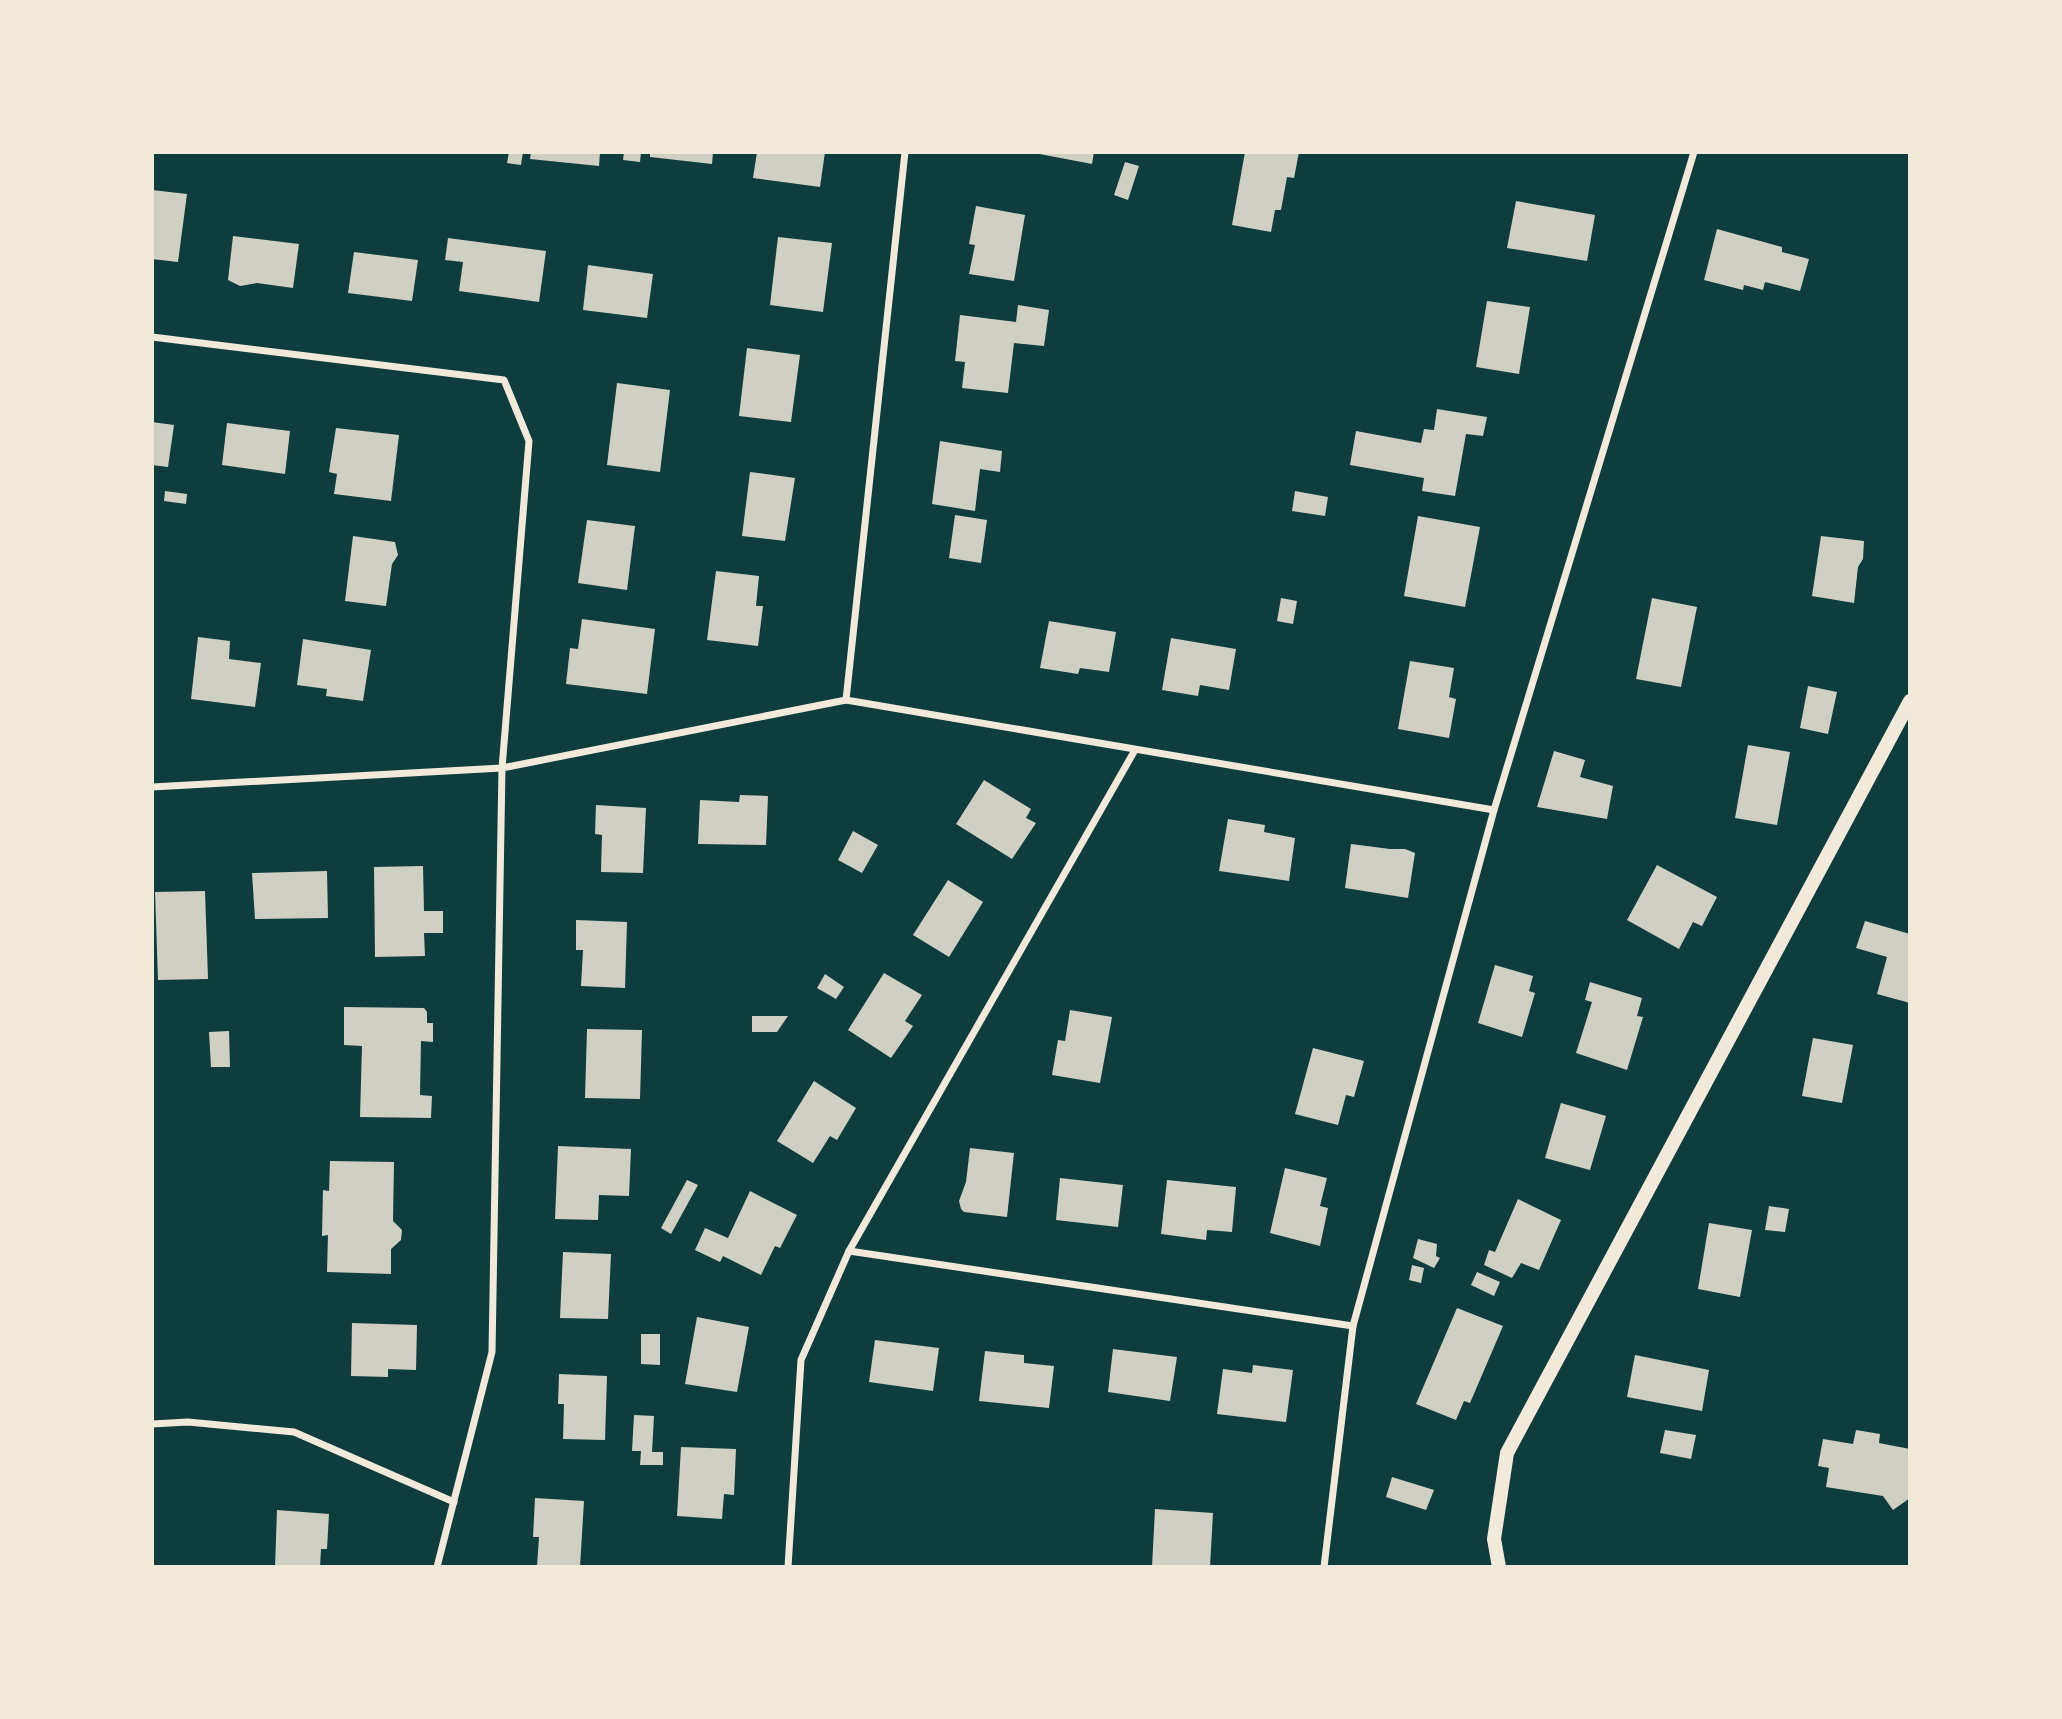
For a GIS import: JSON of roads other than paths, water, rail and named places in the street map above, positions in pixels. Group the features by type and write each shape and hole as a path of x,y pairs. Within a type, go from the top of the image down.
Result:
{"main road":[{"path":"1499,1567 1494,1539 1507,1453 1910,701"}],"street":[{"path":"846,700 905,152"},
{"path":"1324,1567 1353,1326 1494,810 1694,152"},
{"path":"152,337 503,380 529,441 502,768 492,1352 437,1567"},
{"path":"152,787 502,768 846,700 1494,810"},
{"path":"788,1567 801,1360 849,1251 1135,750"},
{"path":"849,1251 1353,1326"},
{"path":"152,1424 188,1422 294,1432 454,1502"}]}
